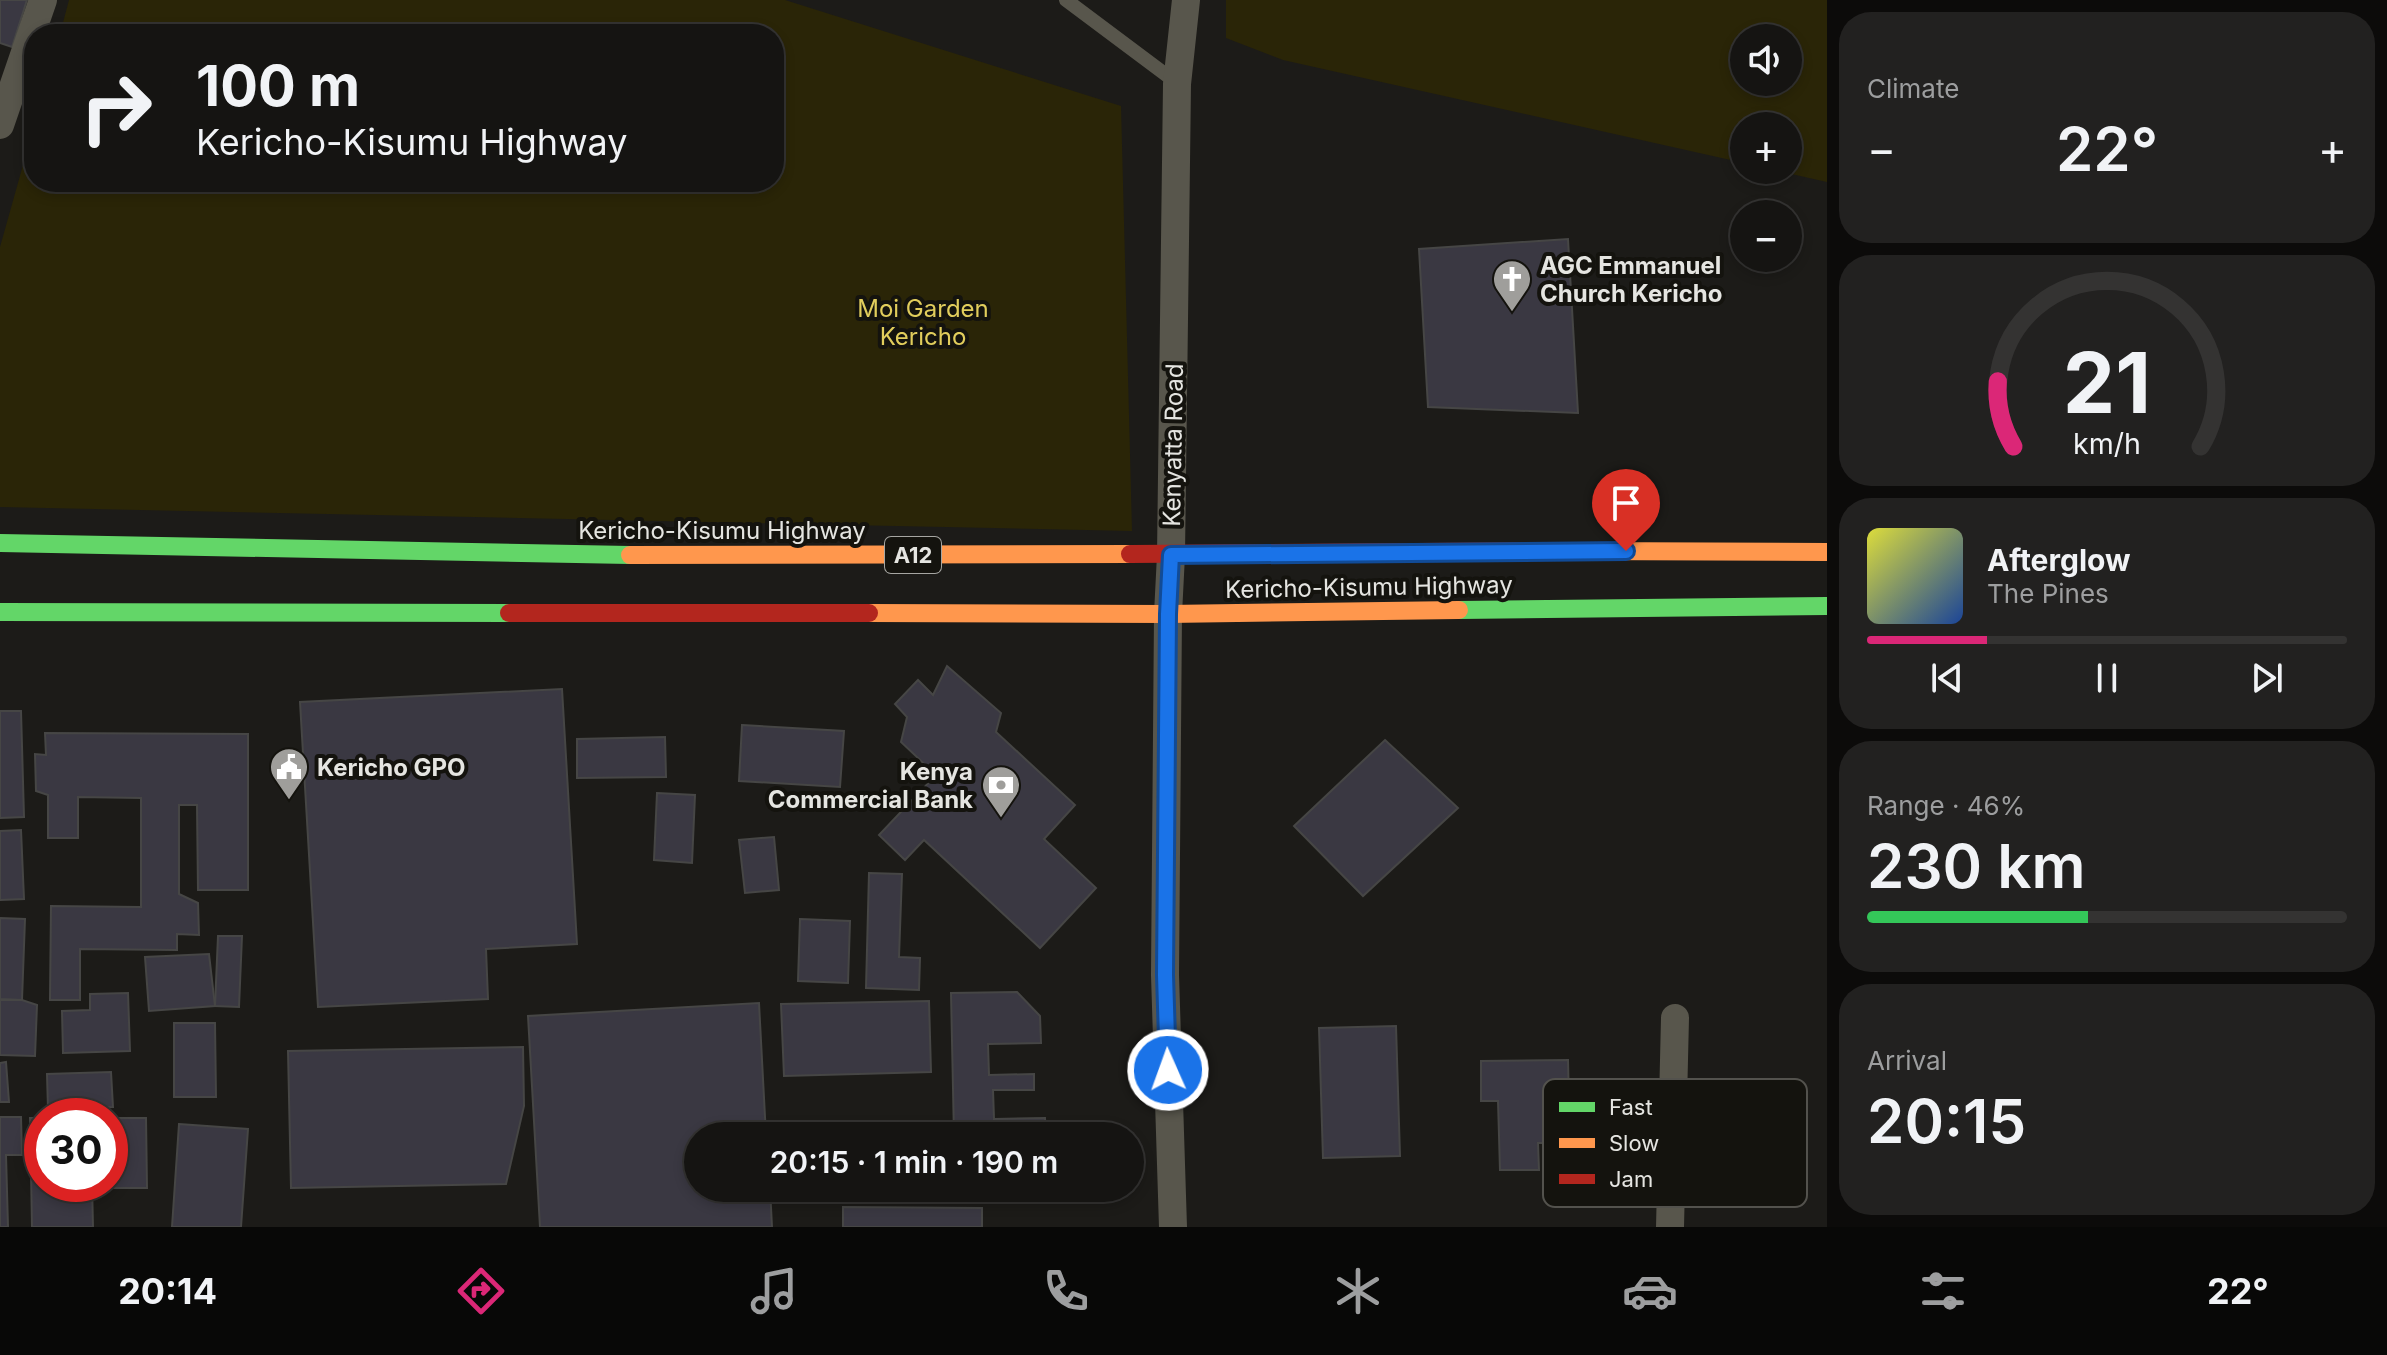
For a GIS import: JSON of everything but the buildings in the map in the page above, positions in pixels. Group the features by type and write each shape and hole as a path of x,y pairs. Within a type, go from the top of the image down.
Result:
{"highway":[{"name":"Kericho-Kisumu Highway","path":"0,543 690,556 1827,552"},
{"name":"Kericho-Kisumu Highway","path":"0,612 1168,614 1827,606"}],"street":[{"path":"35,24 43,0"},
{"name":"Kenyatta Road","path":"1173,1227 1165,975 1168,614 1177,84 1186,0"},
{"path":"0,125 24,55"},
{"path":"1674,1079 1675,1018"},
{"path":"1670,1207 1670,1227"}],"lane":[{"path":"1066,0 1177,84"}],"green space":[{"name":"Moi Garden Kericho","path":"69,0 785,0 1121,106 1132,531 0,507 0,247 24,162 24,192 784,192 784,24 63,24"},
{"path":"1226,0 1827,0 1827,182 1802,176 1802,112 1730,112 1730,160 1283,60 1226,38"}],"traffic: fast":[{"path":"0,543 630,555"},
{"path":"1459,610 1827,606"},
{"path":"0,612 509,613"}],"traffic: slow":[{"path":"1573,551 1827,552"},
{"path":"630,555 1130,554"},
{"path":"869,613 1168,614 1459,610"}],"traffic: jam":[{"path":"1130,554 1573,551"},
{"path":"509,613 869,613"}],"place":[{"name":"AGC Emmanuel Church Kericho","path":"1512,313"},
{"name":"Kericho GPO","path":"289,801"},
{"name":"Kenya Commercial Bank","path":"1001,819"}],"route":[{"path":"1168,1070 1165,975 1171,555 1626,551"}]}
